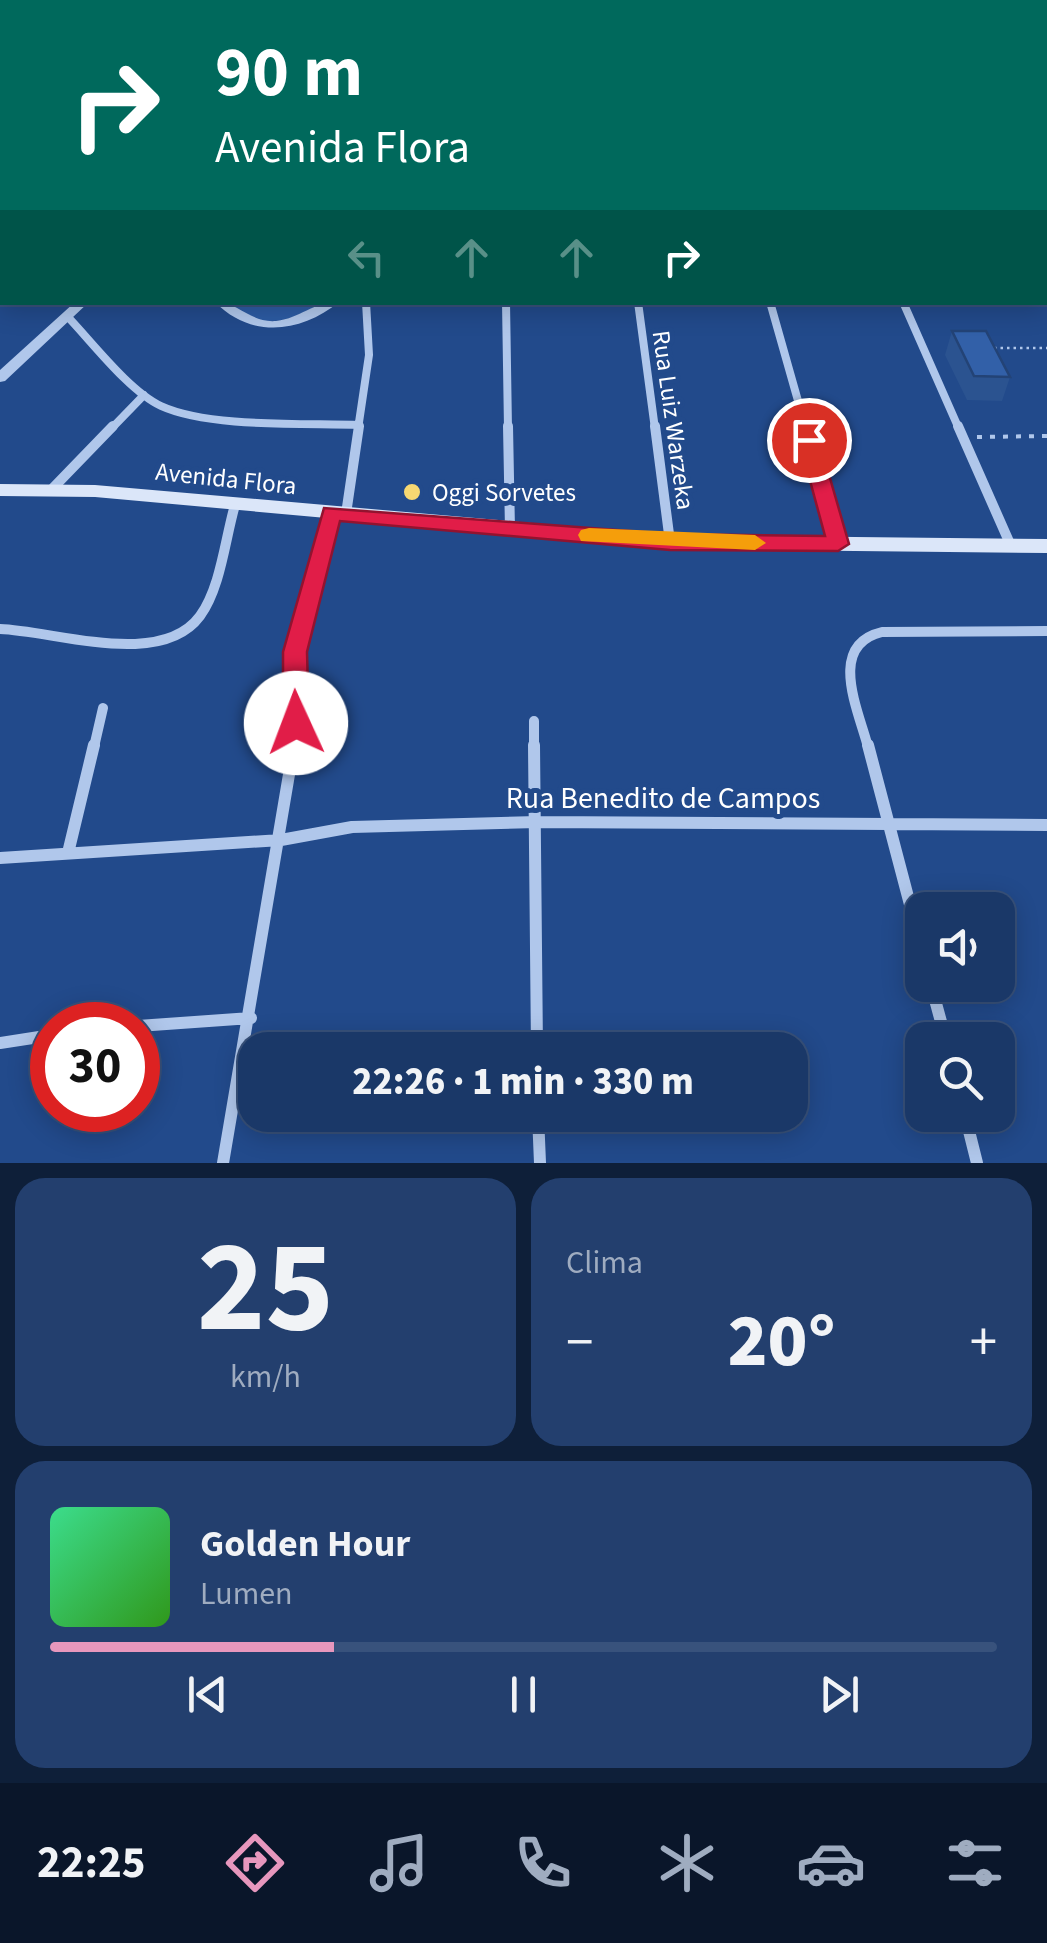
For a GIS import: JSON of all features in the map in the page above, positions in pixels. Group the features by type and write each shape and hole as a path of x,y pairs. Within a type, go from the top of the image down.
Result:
{"main road":[{"name":"Avenida Flora","path":"0,490 53,488 670,542 1047,546"}],"street":[{"path":"0,378 79,305"},
{"path":"225,305 247,322 275,326 326,305"},
{"path":"224,1163 295,741 295,652 338,514 359,425 369,355 366,305"},
{"path":"506,305 510,530"},
{"name":"Rua Luiz Warzeka","path":"638,305 670,542"},
{"path":"771,305 838,544"},
{"path":"905,305 1011,546"},
{"path":"67,316 144,395 161,406 211,417 359,425"},
{"path":"53,488 144,395"},
{"path":"0,628 116,643 151,645 168,640 200,616 234,505"},
{"path":"907,892 850,678 852,646 860,638 882,632 1047,632"},
{"path":"68,852 102,708"},
{"path":"534,721 538,822 536,1032"},
{"name":"Rua Benedito de Campos","path":"0,858 281,840 352,826 538,822 1047,825"},
{"path":"160,1024 250,1018"},
{"path":"0,1043 30,1038"},
{"path":"539,1132 540,1163"},
{"path":"969,1132 977,1163"}],"path":[{"path":"994,348 1047,348"},
{"path":"963,438 1047,436"}],"shaded area":[{"path":"229,305 317,305 297,316 273,321 238,312"}],"building":[{"path":"952,331 986,331 1010,377 974,376"}],"slow traffic":[{"path":"589,535 670,542 755,543"}],"place":[{"name":"Oggi Sorvetes","path":"412,492"}],"route":[{"path":"296,723 295,652 332,513 670,542 838,544 809,440"}]}
